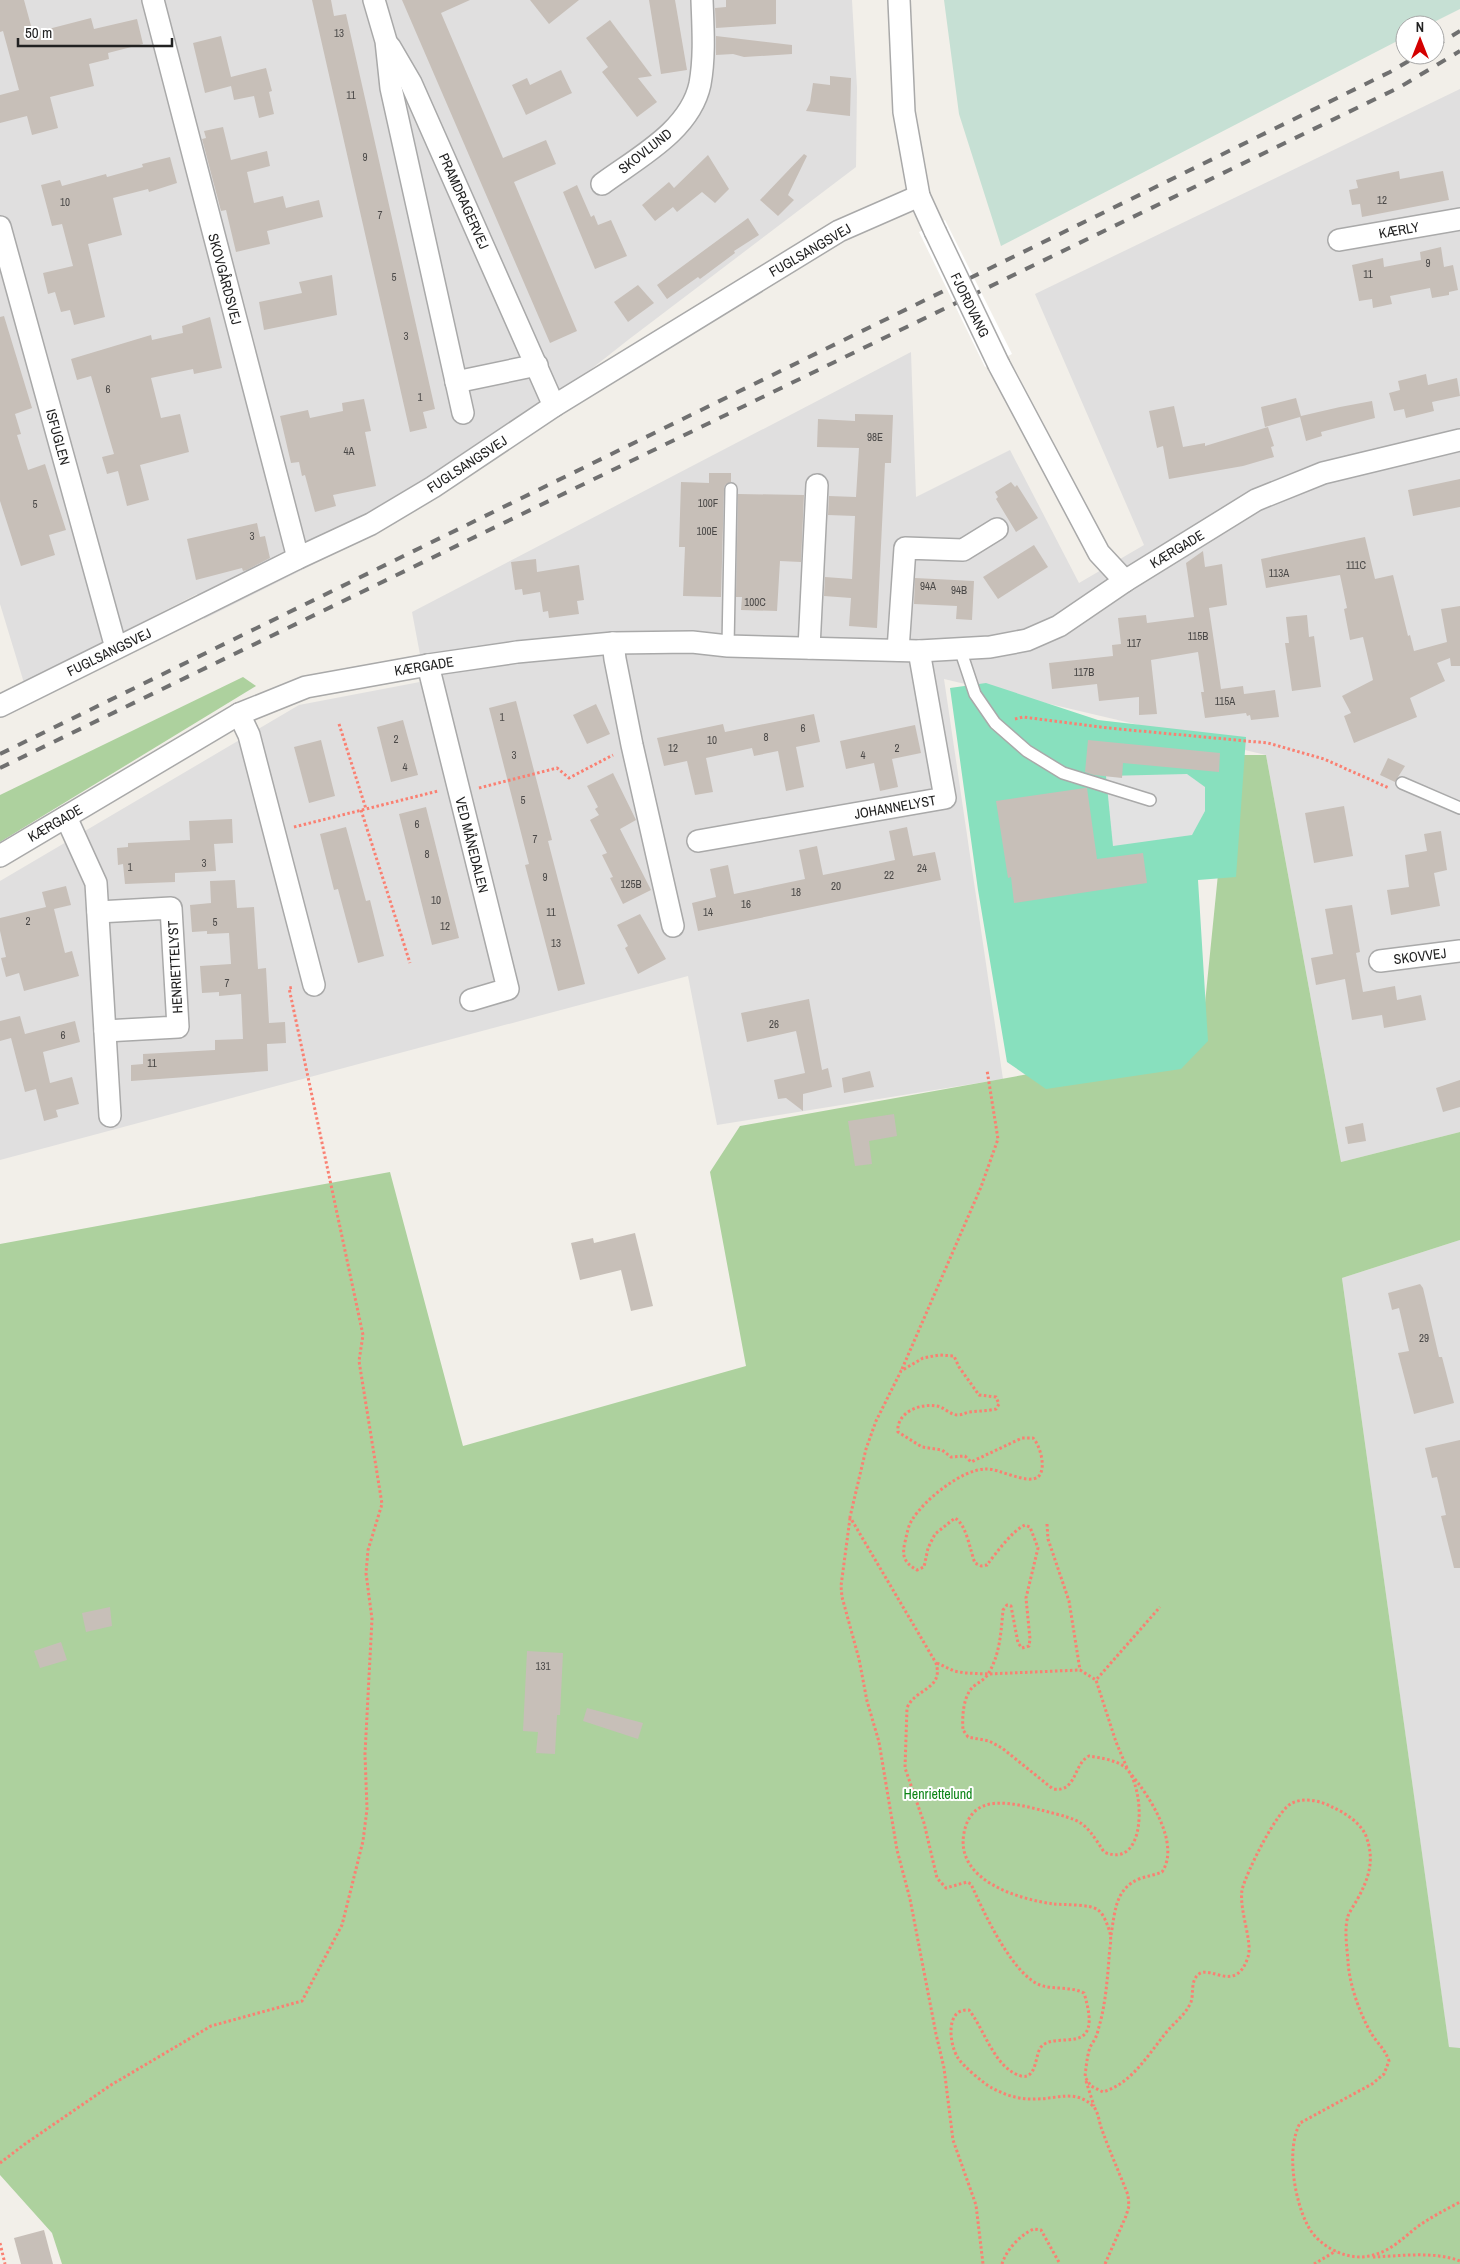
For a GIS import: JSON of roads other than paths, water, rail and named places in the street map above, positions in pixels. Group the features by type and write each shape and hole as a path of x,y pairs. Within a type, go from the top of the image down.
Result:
{"street":[{"name":"SKOVGÅRDSVEJ","path":"153,0 298,558"},
{"name":"PRAMDRAGERVEJ","path":"374,0 386,41 392,88 463,413"},
{"name":"SKOVLUND","path":"602,184 666,138 688,113 699,86 704,48 702,0"},
{"name":"FJORDVANG","path":"899,0 904,112 918,196 999,365 1099,553 1125,581"},
{"name":"PRAMDRAGERVEJ","path":"386,41 411,83 554,406"},
{"name":"FUGLSANGSVEJ","path":"0,706 298,558 371,524 433,487 554,406 839,231 918,196"},
{"name":"KÆRLY","path":"1338,240 1460,219"},
{"name":"ISFUGLEN","path":"0,227 116,648"},
{"path":"456,382 537,365"},
{"name":"KÆRGADE","path":"0,856 239,714 306,687 428,665 517,652 614,643 692,642 728,646 919,651 990,647 1027,640 1059,626 1125,581 1256,500 1323,473 1460,440"},
{"path":"809,648 818,485"},
{"path":"898,650 905,548 962,550 997,530"},
{"path":"614,643 615,659 632,745 673,926"},
{"name":"JOHANNELYST","path":"698,841 944,798 919,651"},
{"name":"VED MÅNEDALEN","path":"428,665 508,989 472,1000"},
{"path":"239,714 249,734 314,986"},
{"path":"66,817 96,883 110,1116"},
{"name":"HENRIETTELYST","path":"98,912 172,908 178,1027 105,1031"},
{"name":"SKOVVEJ","path":"1380,961 1460,952"}],"lane":[{"path":"728,646 731,489"},
{"path":"960,649 975,694 995,723 1027,751 1063,772 1150,800"},
{"path":"1399,787 1460,808"}],"railway":[{"path":"1445,40 1460,31"},
{"path":"0,768 1400,87 1460,51"},
{"path":"0,754 1402,65"}],"park label":[{"name":"Henriettelund","path":"938,1794"}]}
